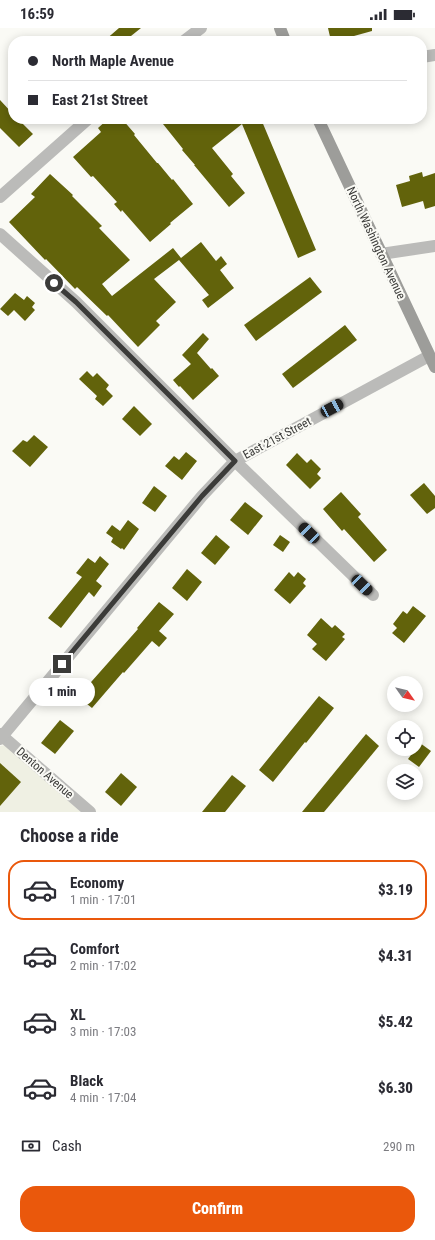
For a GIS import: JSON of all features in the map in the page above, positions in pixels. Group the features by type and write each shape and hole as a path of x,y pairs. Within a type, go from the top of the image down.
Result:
{"main road":[{"name":"North Washington Avenue","path":"320,124 435,367"}],"street":[{"path":"191,36 201,28"},
{"path":"0,197 82,124"},
{"path":"0,234 76,302 235,461 373,595"},
{"path":"381,254 435,246"},
{"name":"East 21st Street","path":"1,736 202,496 235,461 429,356"},
{"name":"Denton Avenue","path":"1,736 90,812"}],"shaded area":[{"path":"5,745 81,812 0,812 0,746"}],"building":[{"path":"119,28 141,28 131,36 110,36"},
{"path":"328,28 372,28 372,31 354,36 330,36"},
{"path":"0,100 8,109 8,124 23,124 33,134 19,147 0,128"},
{"path":"102,124 126,124 157,163 172,180 173,179 193,204 150,242 122,210 121,212 114,204 117,202 73,157 101,132 98,128"},
{"path":"163,124 242,124 212,148 233,174 231,176 245,193 229,207 182,150 183,149"},
{"path":"242,124 263,124 316,250 298,258"},
{"path":"422,172 423,177 435,173 435,206 425,209 423,201 402,207 396,185 410,181 409,176"},
{"path":"50,174 73,195 72,196 102,226 99,228 130,260 102,284 112,296 173,248 181,258 201,242 216,261 221,256 227,264 220,270 234,288 208,308 202,300 209,295 179,260 154,279 176,302 156,321 160,325 138,347 108,315 107,316 77,287 75,289 46,259 45,260 9,222 35,197 31,194"},
{"path":"310,277 322,292 256,341 244,325"},
{"path":"15,293 24,300 27,296 35,303 32,307 35,310 25,321 14,310 8,316 0,309"},
{"path":"345,325 357,340 293,388 282,374"},
{"path":"203,333 209,339 197,353 219,376 193,400 173,380 191,364 182,355"},
{"path":"87,371 93,377 97,373 109,385 106,389 113,396 103,406 95,399 97,396 79,379"},
{"path":"134,406 152,424 140,436 122,419"},
{"path":"34,435 48,447 30,467 12,451 23,440 27,442"},
{"path":"186,452 197,461 182,480 165,466 174,456 179,460"},
{"path":"297,453 307,463 311,459 321,469 317,474 321,478 310,489 286,465"},
{"path":"424,483 435,496 435,508 427,514 410,495"},
{"path":"154,486 167,496 155,512 142,503"},
{"path":"341,492 361,514 358,517 387,550 374,562 344,529 342,531 323,509"},
{"path":"245,502 263,516 248,535 230,520"},
{"path":"128,520 139,529 124,550 111,542 113,538 106,533 112,525 120,531"},
{"path":"216,535 230,547 215,565 201,553"},
{"path":"280,535 290,542 283,552 273,545"},
{"path":"100,556 109,564 96,581 102,586 94,597 89,592 61,628 48,618 82,577 76,573 88,558 95,563"},
{"path":"187,569 202,582 187,601 172,588"},
{"path":"289,572 294,577 298,572 306,579 303,583 306,586 290,604 274,590"},
{"path":"159,602 174,614 159,631 167,638 159,647 152,641 92,708 82,700 88,693 84,690 138,629 137,628"},
{"path":"413,606 426,616 404,643 392,633 397,628 393,624 403,611 407,614"},
{"path":"321,618 332,628 335,625 345,634 342,637 345,639 326,661 312,649 317,644 307,635"},
{"path":"319,696 334,708 273,782 259,770"},
{"path":"60,720 74,731 55,754 41,743"},
{"path":"366,734 379,746 324,812 302,812"},
{"path":"423,745 431,751 421,764 415,764 408,759 410,756 423,756"},
{"path":"0,763 21,782 0,806"},
{"path":"121,773 137,787 121,806 105,792"},
{"path":"232,775 246,786 225,812 202,812"}],"route":[{"path":"54,283 76,302 235,461 202,496 62,664"}]}
